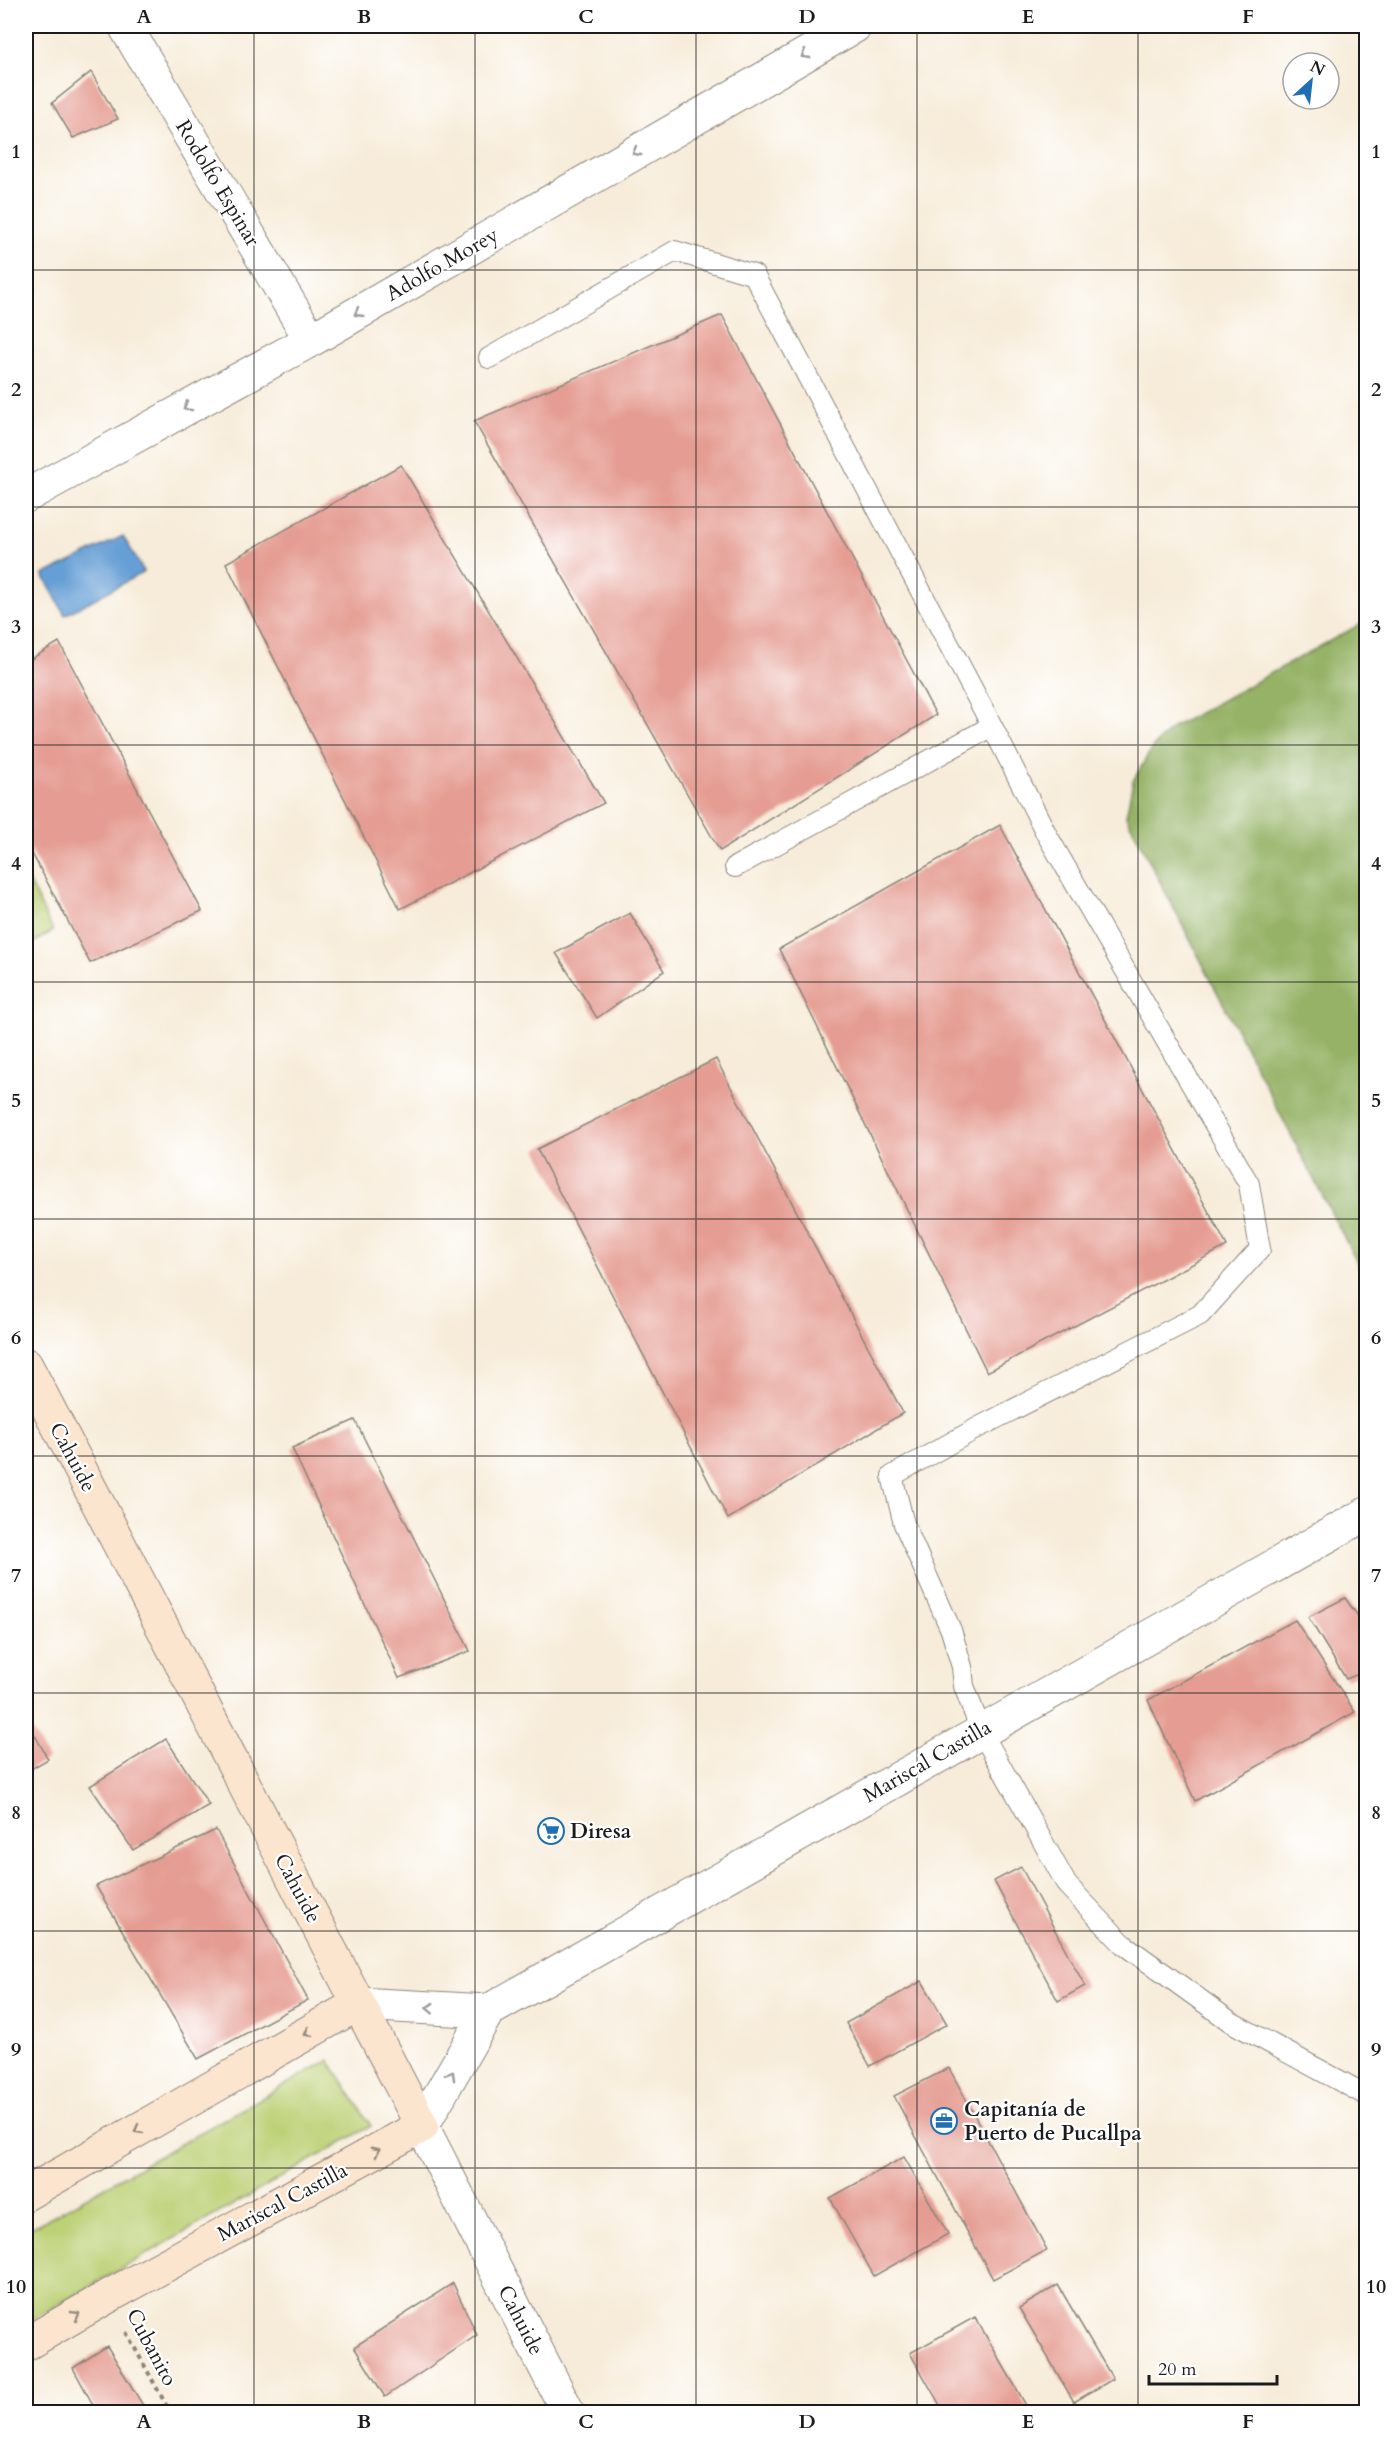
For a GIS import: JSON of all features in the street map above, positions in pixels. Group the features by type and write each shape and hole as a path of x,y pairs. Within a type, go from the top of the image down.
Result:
{"main road":[{"name":"Cahuide","path":"27,1373 422,2126"},
{"path":"26,2194 358,2004"},
{"name":"Mariscal Castilla","path":"26,2344 107,2296 422,2126"}],"street":[{"name":"Rodolfo Espinar","path":"125,26 310,340"},
{"name":"Adolfo Morey","path":"26,496 310,340 855,26"},
{"name":"Mariscal Castilla","path":"488,2011 1366,1514"},
{"path":"358,2004 488,2011 422,2126"},
{"name":"Cahuide","path":"422,2126 568,2412"}],"lane":[{"path":"489,358 675,251 754,275 1047,835 1249,1184 1260,1249 1200,1315 979,1427 892,1476 904,1524 951,1630 962,1667 964,1686 981,1731 1067,1886 1123,1944 1231,2022 1366,2095"},
{"path":"735,867 992,726"}],"path":[{"name":"Cubanito","path":"107,2296 170,2412"}],"green space":[{"path":"1366,621 1366,1280 1126,816 1133,781 1152,748 1173,727"},
{"path":"26,876 53,931 26,947"},
{"path":"329,2060 371,2126 26,2323 26,2231"}],"water":[{"path":"123,536 144,572 65,615 43,575"}],"building":[{"path":"91,72 118,119 73,138 52,103"},
{"path":"722,315 936,715 720,851 474,421"},
{"path":"401,465 604,803 400,909 226,563"},
{"path":"59,642 202,911 90,963 26,842 26,662"},
{"path":"1000,825 1227,1246 987,1372 779,949"},
{"path":"630,913 664,971 597,1018 556,953"},
{"path":"716,1059 903,1413 728,1519 537,1149"},
{"path":"355,1420 470,1651 399,1678 292,1448"},
{"path":"1345,1598 1366,1627 1366,1671 1346,1679 1308,1617"},
{"path":"1295,1620 1355,1712 1195,1801 1148,1700"},
{"path":"26,1719 48,1759 26,1772"},
{"path":"166,1739 209,1805 133,1850 90,1786"},
{"path":"216,1830 308,2000 198,2059 96,1886"},
{"path":"1021,1867 1085,1986 1058,2001 994,1881"},
{"path":"922,1981 947,2024 870,2066 846,2023"},
{"path":"949,2068 1047,2250 993,2279 894,2096"},
{"path":"904,2157 948,2234 874,2276 830,2198"},
{"path":"453,2283 477,2335 385,2397 354,2347"},
{"path":"1058,2285 1113,2379 1074,2402 1019,2308"},
{"path":"975,2317 1030,2412 944,2412 910,2353"},
{"path":"107,2346 147,2412 97,2412 73,2368"}],"place":[{"name":"Diresa","path":"551,1831"},
{"name":"Capitanía de Puerto de Pucallpa","path":"944,2121"}]}
